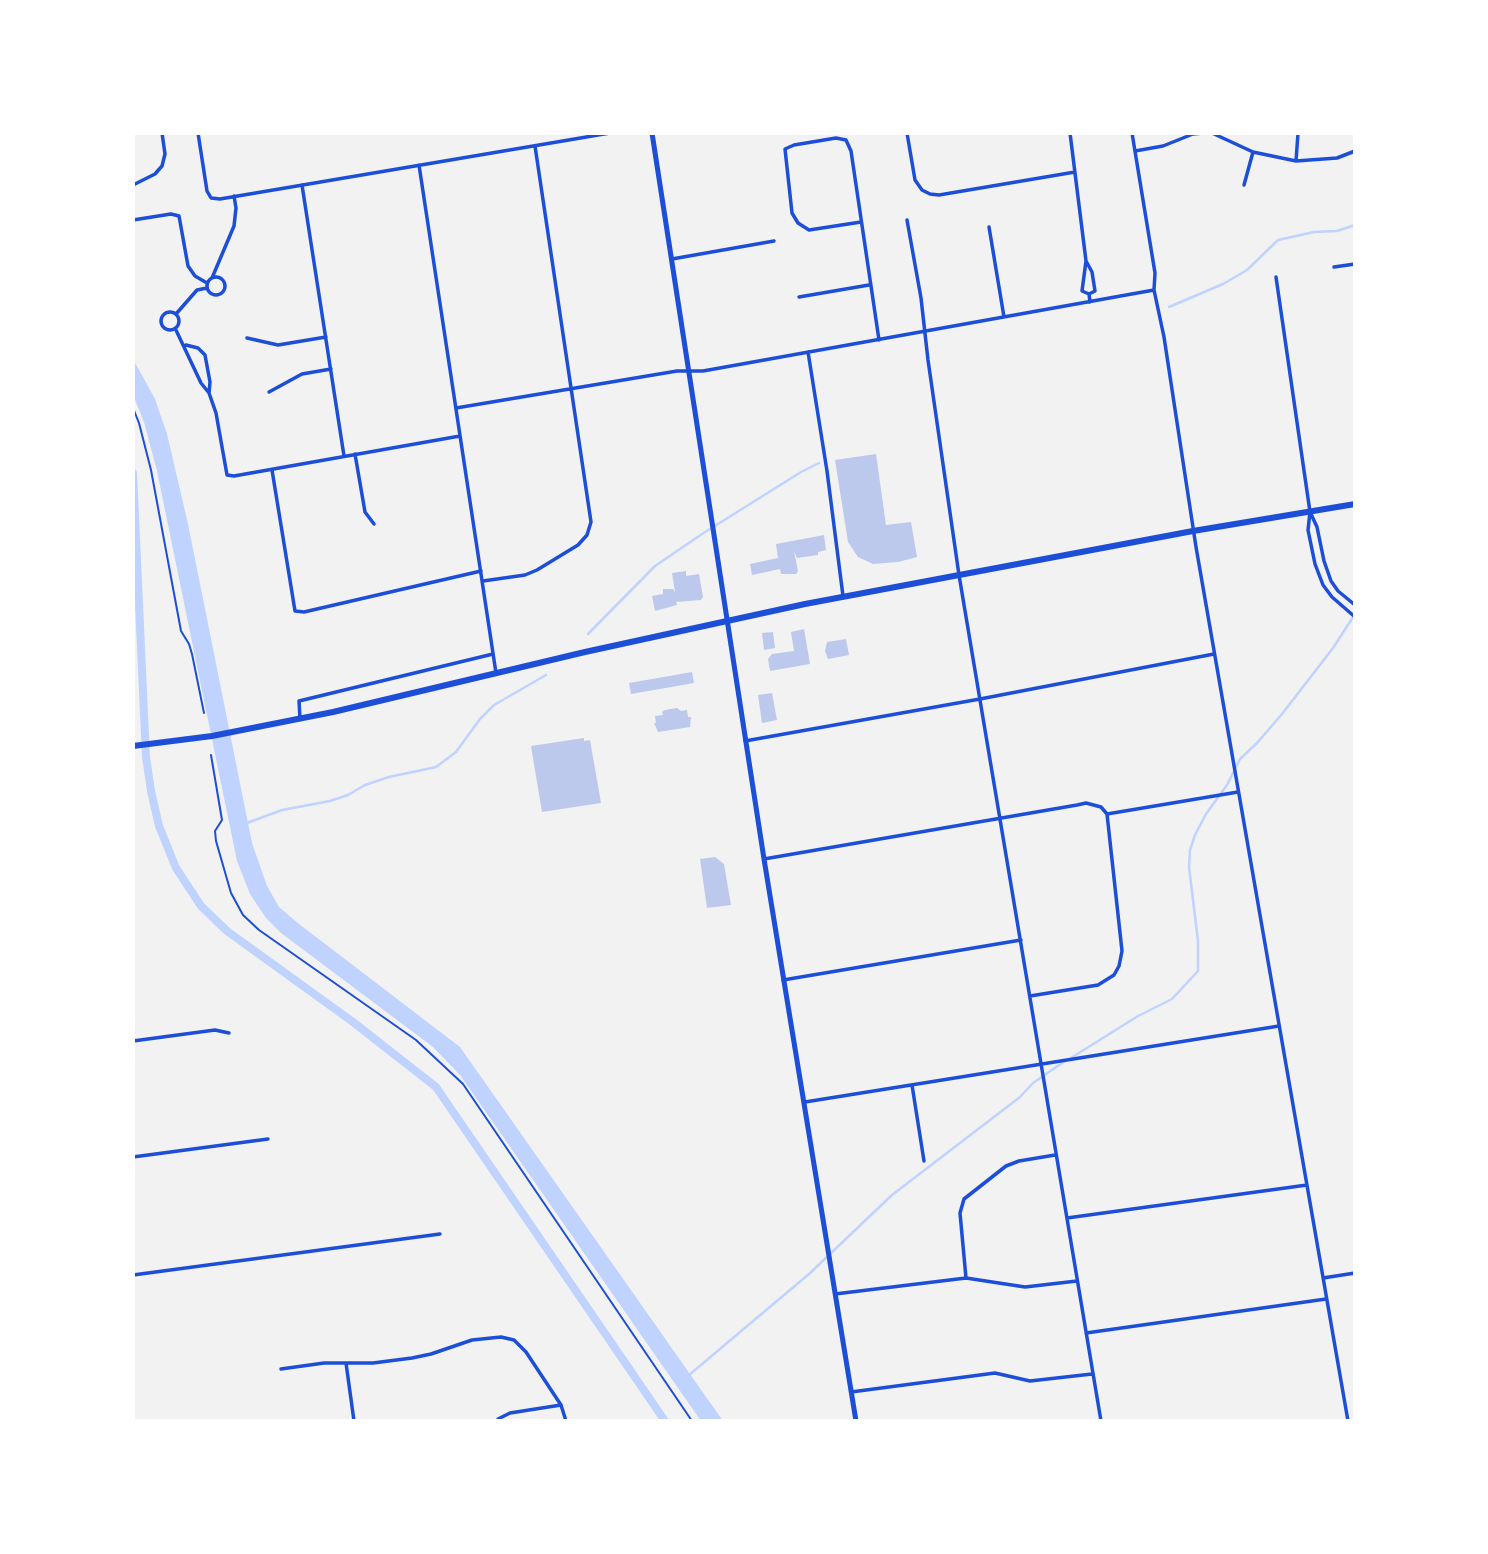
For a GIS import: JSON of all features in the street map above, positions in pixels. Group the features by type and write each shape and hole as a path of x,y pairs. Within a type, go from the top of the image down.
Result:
{"main road":[{"path":"135,746 212,736 300,719 727,620 843,597 1193,531 1355,505"}],"street":[{"path":"133,185 155,174 162,166 165,155 162,133"},
{"path":"198,133 207,191 211,198 610,133"},
{"path":"652,133 745,741 856,1421"},
{"path":"907,133 913,172 922,190 939,195 1075,172"},
{"path":"1070,133 1086,261 1082,291 1089,294 1095,291 1092,272 1086,261"},
{"path":"1132,133 1193,531 1348,1421"},
{"path":"1135,151 1163,146 1193,134 1203,133"},
{"path":"1212,133 1253,152 1296,162 1337,158 1355,151"},
{"path":"1296,162 1298,133"},
{"path":"861,222 809,230 798,223 792,213 785,149 805,143 846,139 851,151 879,340"},
{"path":"483,581 525,575 578,545 590,528 592,513 534,146"},
{"path":"1244,185 1253,152"},
{"path":"419,165 496,673"},
{"path":"302,185 344,456"},
{"path":"176,314 197,290 207,286 212,278 234,226 234,196"},
{"path":"133,220 171,214 179,216 188,266 211,294 216,296 224,290 223,280 212,278"},
{"path":"907,220 921,298 959,575 1101,1421"},
{"path":"989,227 1003,317"},
{"path":"672,259 774,241"},
{"path":"1334,267 1355,264"},
{"path":"1276,277 1310,512 1308,530 1320,578 1332,597 1355,617"},
{"path":"799,297 870,285"},
{"path":"456,408 704,371 1154,290"},
{"path":"1089,294 1090,302"},
{"path":"168,312 176,314 179,321 175,328 165,329 160,319 168,312"},
{"path":"175,328 201,383 209,393 216,413 227,475 234,476 460,436"},
{"path":"247,338 278,345 326,337"},
{"path":"185,345 198,348 205,355 210,382 209,393"},
{"path":"808,352 843,597"},
{"path":"269,392 302,374 331,369"},
{"path":"355,454 365,512 374,524"},
{"path":"272,469 295,611 304,612 481,571"},
{"path":"1310,512 1317,527 1331,581 1354,605"},
{"path":"300,719 299,701 493,654"},
{"path":"745,741 1214,654"},
{"path":"1107,814 1238,792"},
{"path":"764,859 1086,803 1101,807 1107,814 1122,951 1119,967 1114,975 1098,985 1030,996"},
{"path":"783,980 1021,940"},
{"path":"805,1102 1279,1026"},
{"path":"133,1041 215,1030 229,1033"},
{"path":"912,1085 923,1161"},
{"path":"133,1157 268,1139"},
{"path":"966,1278 961,1206 970,1193 1006,1166 1055,1154"},
{"path":"1067,1218 1307,1185"},
{"path":"955,1205 961,1206"},
{"path":"133,1275 440,1234"},
{"path":"1323,1278 1355,1273"},
{"path":"835,1294 966,1278 1025,1287 1077,1281"},
{"path":"1086,1333 1327,1299"},
{"path":"281,1369 412,1358 489,1337 514,1340 526,1352 561,1405 566,1421"},
{"path":"346,1363 354,1421"},
{"path":"851,1392 995,1373 1030,1381 1092,1374"},
{"path":"498,1419 510,1413 561,1405"}],"path":[{"path":"133,408 151,470 181,631 192,654 204,713"},
{"path":"211,755 222,820 215,835 226,878 243,915 259,930 416,1040 463,1084 691,1421"}],"water":[{"path":"133,359 155,399 167,434 188,524 252,843 267,886 279,907 299,924 460,1047 723,1421 701,1421 460,1075 433,1047 281,933 266,918 250,894 237,861 157,471 144,422 133,395"}],"building":[{"path":"876,454 886,525 911,522 917,557 873,564 858,557 848,542 835,460"},
{"path":"824,535 826,550 818,552 818,555 797,558 794,551 798,571 796,574 781,574 780,569 752,575 750,564 778,558 776,544"},
{"path":"686,571 686,576 699,574 703,597 701,600 676,602 677,605 655,611 652,596 663,594 663,589 673,589 675,592 672,573"},
{"path":"804,629 810,664 770,671 768,659 772,654 794,651 791,632"},
{"path":"773,632 775,648 764,650 762,633"},
{"path":"846,639 849,655 828,659 825,651 827,642"},
{"path":"692,672 694,683 631,694 629,683"},
{"path":"772,693 777,720 762,723 758,695"},
{"path":"677,708 681,711 687,710 688,717 691,717 690,727 658,732 654,723 655,716 663,715 665,710"},
{"path":"584,738 584,741 590,740 601,803 542,812 531,746"},
{"path":"715,857 724,864 731,905 707,908 700,859"}],"waterway":[{"path":"1169,307 1223,284 1247,270 1278,240 1314,232 1337,231 1355,225"},
{"path":"588,634 655,566 702,534 819,463"},
{"path":"133,473 146,757 159,826 176,868 201,906 227,931 353,1022 436,1087 665,1421"},
{"path":"1071,1058 1138,1016 1172,999 1198,971 1198,941 1189,867 1190,850 1195,835 1240,759 1282,714 1333,648 1355,614"},
{"path":"247,823 282,810 330,801 389,777 436,767 456,752 494,705 546,675"},
{"path":"689,1375 809,1274 892,1195 1020,1097 1033,1083 1065,1061"}]}
